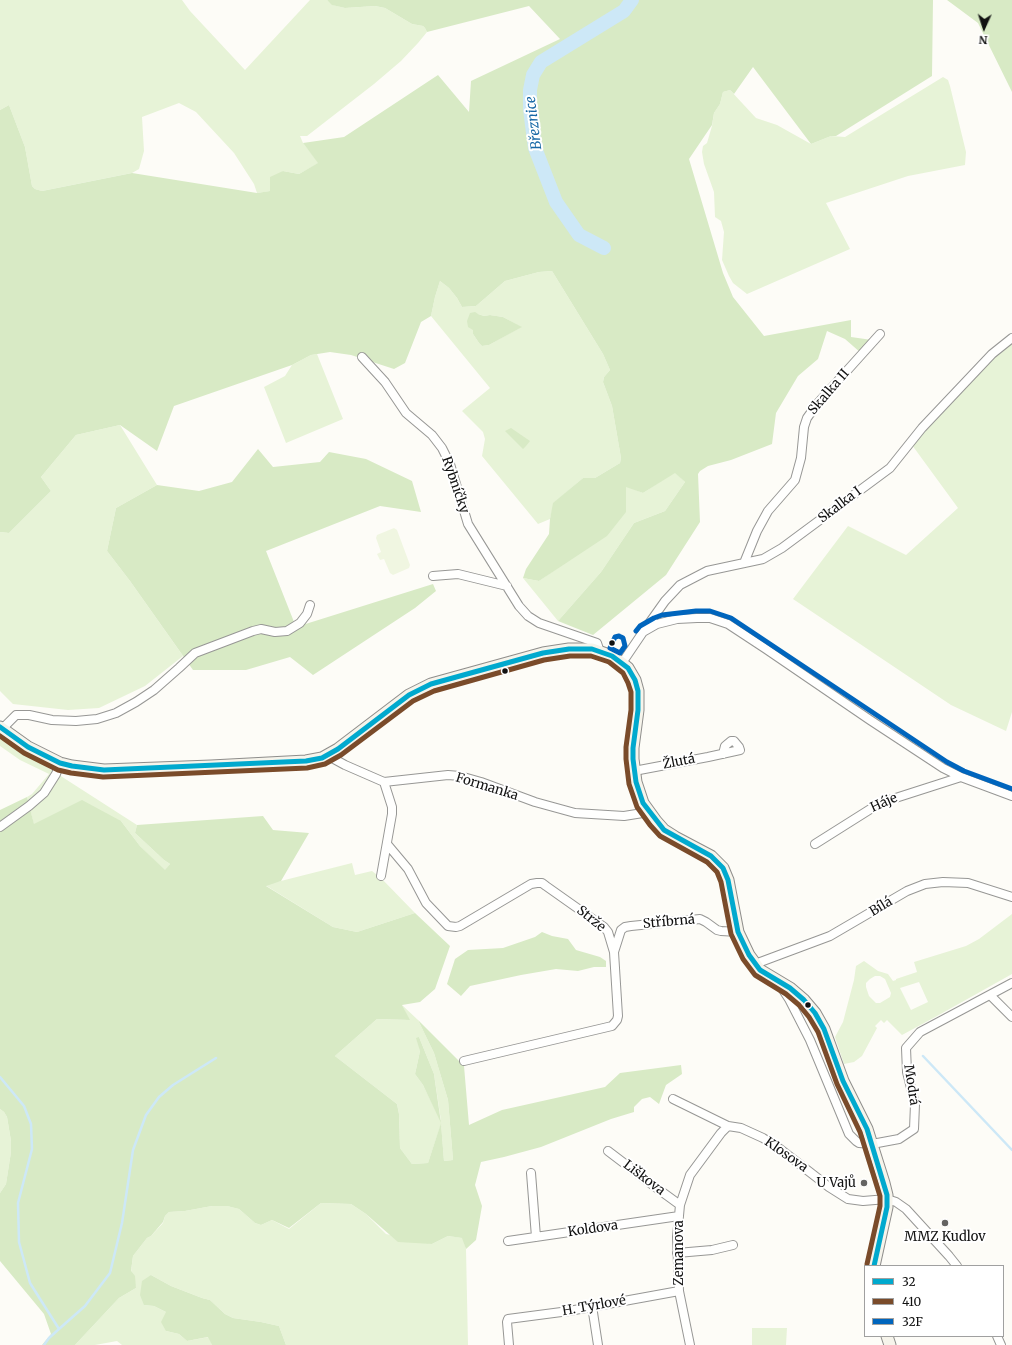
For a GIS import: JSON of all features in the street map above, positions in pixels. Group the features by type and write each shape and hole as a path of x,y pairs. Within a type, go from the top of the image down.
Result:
{"street":[{"name":"Skalka II","path":"744,563 757,531 768,511 795,480 801,458 804,427 807,418 817,404 880,334"},
{"name":"Skalka I","path":"622,663 665,601 680,585 707,571 764,558 782,548 890,468 922,428 992,354 1012,338"},
{"name":"Rybníčky","path":"362,356 385,382 406,413 432,435 442,448 450,464 468,524 519,606 528,616 539,623 598,643 600,652"},
{"path":"433,576 458,574 484,579 507,586"},
{"path":"310,605 307,614 300,623 287,631 275,632 261,629 195,653 154,690 116,713 97,719 76,721 52,720 28,715 16,715 1,728 28,747 60,763 104,770 203,767 306,761 322,758 330,754 409,696 431,684 542,653 584,648 612,656 622,663 632,674 638,691 638,710 633,748 634,771 639,793 649,812 664,830 711,856 723,868 728,880 738,932 749,955 755,964 766,974 790,988 804,1000 819,1019 829,1042 843,1081 860,1114 872,1144 884,1183 887,1199 886,1211 874,1265"},
{"path":"643,632 657,624 677,619 710,618 728,624 943,768 961,777 1012,796"},
{"name":"Formanka","path":"330,754 334,759 345,765 384,782 448,775 460,776 481,782 535,802 575,813 624,816 649,812"},
{"name":"Žlutá","path":"634,771 723,754"},
{"path":"0,828 44,793 56,774 60,763"},
{"name":"Háje","path":"815,844 880,803 961,777"},
{"path":"381,876 392,807 384,782"},
{"name":"Strže","path":"387,844 408,869 426,903 448,926 460,926 531,884 542,883 607,929 614,952 618,1016 617,1020 612,1026 464,1060"},
{"name":"Bílá","path":"755,964 830,936 907,891 925,884 943,882 968,883 1012,897"},
{"name":"Stříbrná","path":"614,952 621,930 625,927 631,926 700,919 717,930 738,932"},
{"path":"777,980 789,999 810,1040 849,1134 859,1143 872,1144"},
{"name":"Modrá","path":"872,1144 899,1139 914,1128 916,1104 907,1072 906,1048 920,1032 1012,983"},
{"path":"990,995 1012,1017"},
{"name":"Klosova","path":"673,1099 728,1126 741,1128 763,1138 830,1187 848,1198 863,1201 887,1199"},
{"name":"Zemanova","path":"690,1345 679,1291 677,1237 680,1204 690,1175 721,1133 728,1126"},
{"name":"Liškova","path":"608,1151 680,1204"},
{"path":"531,1173 536,1237"},
{"path":"887,1199 896,1202 906,1209 956,1265"},
{"name":"Koldova","path":"508,1241 679,1216"},
{"path":"677,1253 712,1250 733,1246"},
{"name":"H. Týrlové","path":"509,1345 508,1319 569,1311 679,1291"},
{"path":"592,1306 598,1345"}],"green space":[{"path":"0,0 182,0 190,11 245,70 310,0 327,0 333,5 345,8 375,6 385,8 412,24 423,26 427,32 401,61 374,84 307,136 300,136 303,143 319,163 299,174 283,171 271,191 257,193 254,184 234,153 196,112 179,103 142,117 144,151 139,169 132,173 42,191 35,189 32,186 25,147 9,105 0,110"},
{"path":"327,0 933,0 932,76 836,136 831,136 811,144 753,67 734,94 730,90 723,92 720,104 714,113 712,125 689,159 723,273 733,297 764,336 851,320 851,337 872,340 861,353 845,339 827,331 818,359 798,376 776,413 772,444 731,460 708,466 700,471 698,474 700,522 666,575 593,635 558,621 601,572 634,523 665,511 685,482 675,473 643,493 626,487 626,512 607,536 539,581 523,578 526,569 549,534 553,503 583,478 595,478 620,463 621,458 612,406 603,382 604,377 610,370 603,354 552,271 539,272 505,281 476,306 462,307 449,288 440,281 431,316 421,322 405,363 394,369 351,355 330,352 311,355 292,365 174,406 157,451 120,425 76,435 41,477 51,491 9,533 0,532 0,110 9,105 25,147 32,186 35,189 42,191 132,173 257,193 270,191 270,177 283,171 299,174 318,163 303,143 344,137 438,75 469,112 471,81 560,39 529,6 427,32 423,26 412,24 385,8 375,6 345,8 332,5"},
{"path":"947,0 1012,0 1012,92 978,23"},
{"path":"943,77 948,80 950,86 966,152 965,165 908,176 826,203 850,249 747,294 733,283 722,260 724,232 721,221 715,217 714,192 704,164 702,152 703,146 707,143 714,113 720,104 723,92 730,90 756,118 777,125 811,144 831,136 845,137"},
{"path":"552,271 603,354 610,370 604,377 603,382 612,406 621,458 620,463 595,478 583,478 554,503 550,519 538,524 482,456 485,439 483,432 462,411 490,388 431,316 440,281 449,288 462,307 476,306 505,281 539,272","holes":["478,314 484,316 490,315 503,317 521,327 489,345 482,346 473,334 473,330"]},
{"path":"475,312 484,316 490,315 503,317 522,327 489,345 482,346 473,334 473,330 468,327 467,321 470,313"},
{"path":"1012,342 1012,712 1006,731 951,705 793,599 848,526 906,555 958,508 912,445 991,359"},
{"path":"317,354 343,419 286,443 264,387 285,376 292,365 311,355"},
{"path":"120,425 157,485 116,508 107,551 183,656 145,686 99,708 68,710 13,704 0,691 0,532 9,533 51,491 41,477 76,435"},
{"path":"511,428 530,441 523,449 505,431"},
{"path":"258,449 273,467 320,462 329,452 366,459 412,481 421,512 380,506 266,551 296,627 433,584 436,591 415,608 313,675 290,657 246,670 193,670 107,551 116,508 157,485 199,491 232,482"},
{"path":"675,472 685,482 665,511 634,523 601,572 558,621 523,578 539,581 566,562 626,486 643,493"},
{"path":"394,528 397,530 410,565 409,568 393,575 390,573 384,559 380,560 377,554 381,552 376,538 377,535"},
{"path":"0,737 137,825 135,833 170,864 165,871 140,846 121,821 34,825 27,797 32,794 49,774 20,760 0,746"},
{"path":"27,797 34,824 82,800 121,821 140,846 165,870 170,864 135,833 137,825 263,816 273,830 309,833 281,881 266,886 333,927 357,932 415,913 450,946 435,989 420,1002 402,1005 410,1020 377,1019 335,1056 397,1104 399,1114 400,1148 412,1164 428,1163 441,1123 444,1161 453,1160 448,1100 434,1053 418,1020 464,1066 469,1125 502,1110 605,1087 620,1073 681,1065 682,1074 666,1085 659,1104 650,1097 642,1099 634,1107 634,1112 611,1119 541,1147 481,1162 475,1185 482,1206 476,1240 466,1249 462,1238 448,1236 432,1244 398,1242 366,1214 351,1204 321,1203 289,1228 272,1220 261,1225 255,1223 239,1209 227,1206 212,1206 185,1211 169,1212 165,1216 163,1222 151,1236 147,1238 133,1256 131,1271 135,1276 136,1288 119,1298 75,1345 42,1345 51,1334 44,1314 0,1261 0,1193 6,1184 11,1152 11,1141 7,1117 0,1109 0,810"},
{"path":"352,863 355,875 372,871 381,878 415,913 357,932 333,927 265,885"},
{"path":"1012,914 1012,974 902,1035 887,1020 884,1023 881,1020 875,1026 877,1028 862,1056 854,1062 844,1064 835,1037 843,1022 854,980 856,966 864,961 878,971 888,974 893,981 917,972 914,962 966,946 979,939","holes":["875,976 880,976 885,979 891,993 890,997 880,1003 876,1003 869,996 866,987 866,983","919,982 928,1002 911,1010 900,988"]},
{"path":"542,932 552,936 568,939 576,950 600,957 606,961 606,967 594,967 578,971 556,969 521,975 470,986 461,996 447,984 455,959 468,950 503,948 535,937"},
{"path":"402,1005 418,1020 434,1053 448,1100 453,1160 444,1161 441,1124 428,1163 412,1164 400,1148 399,1114 397,1104 335,1056 377,1019 409,1020","holes":["419,1037 434,1074 441,1121 423,1085 415,1074 420,1051"]},
{"path":"419,1037 434,1074 441,1123 423,1085 415,1074 420,1051 416,1038"},
{"path":"0,1109 7,1117 11,1141 11,1152 6,1184 0,1193"},
{"path":"321,1203 351,1204 366,1214 386,1234 432,1244 448,1236 463,1238 466,1249 468,1345 286,1345 279,1326 233,1318 225,1314 210,1300 171,1286 151,1275 144,1305 154,1306 166,1312 166,1331 179,1334 187,1341 209,1337 212,1345 122,1345 117,1341 95,1345 75,1345 119,1298 136,1288 131,1272 133,1256 147,1238 151,1236 163,1223 165,1216 169,1212 185,1211 212,1206 227,1206 239,1209 255,1223 261,1225 272,1220 289,1229"},
{"path":"151,1275 171,1286 210,1300 225,1314 233,1318 279,1326 286,1345 212,1345 208,1337 187,1341 179,1334 166,1331 161,1322 166,1312 154,1306 144,1305 140,1295 142,1281"},
{"path":"752,1328 787,1328 786,1345 752,1345"}],"waterway":[{"name":"Březnice","path":"604,248 579,235 556,202 535,148 530,109 530,90 533,75 541,62 624,11 632,0"},
{"path":"923,1056 1012,1150"},
{"path":"59,1329 85,1306 110,1273 122,1223 133,1150 146,1115 159,1097 173,1085 216,1058"},
{"path":"0,1077 24,1106 31,1124 32,1149 18,1203 19,1242 30,1283 59,1329 44,1345"}],"transit line":[{"name":"32F","path":"636,631 640,626 662,615 710,611 731,618 947,762 964,771 1012,789"},
{"name":"32F","path":"619,636 623,638 625,646 620,653 610,648 615,637 619,636"},
{"name":"32","path":"0,727 28,747 60,763 104,770 306,761 322,758 338,749 409,695 431,684 543,653 569,649 592,649 612,656 628,668 635,680 638,691 638,710 633,759 636,782 643,803 664,830 711,856 723,868 728,880 738,932 749,955 760,970 790,988 804,1000 815,1013 824,1029 843,1081 867,1129 887,1195 887,1207 874,1265"},
{"name":"410","path":"0,736 24,753 58,770 103,777 307,768 325,764 341,755 413,701 434,691 544,660 570,656 591,656 609,662 623,673 631,692 631,710 626,747 626,759 629,784 637,807 660,836 707,862 717,872 721,882 731,934 743,959 755,975 786,994 799,1005 809,1017 818,1032 837,1084 860,1132 880,1196 880,1206 867,1264"}],"place":[{"name":"U Vajů","path":"864,1183"},
{"name":"MMZ Kudlov","path":"945,1223"}]}
